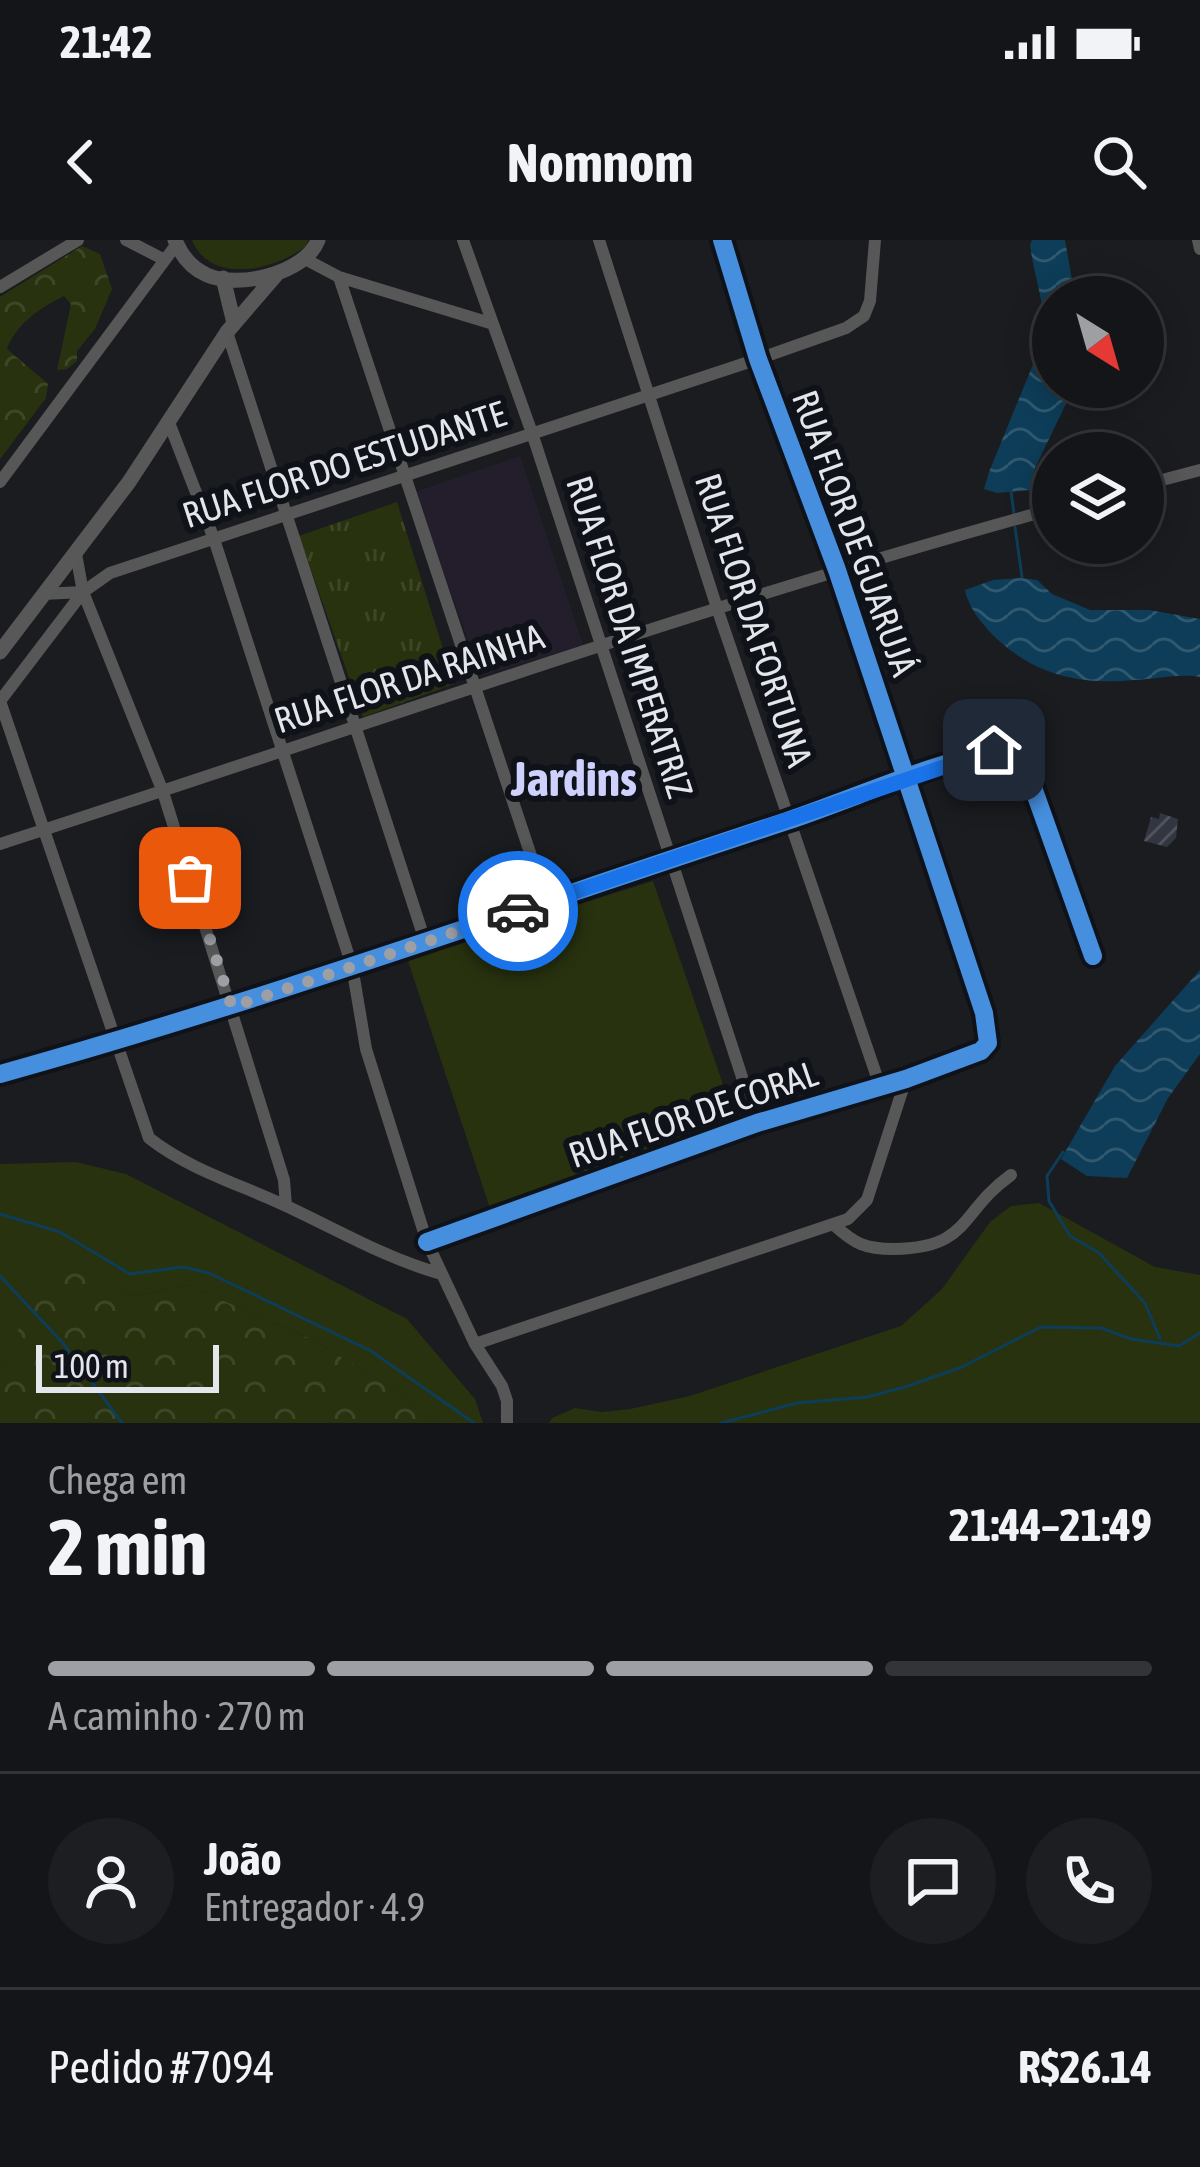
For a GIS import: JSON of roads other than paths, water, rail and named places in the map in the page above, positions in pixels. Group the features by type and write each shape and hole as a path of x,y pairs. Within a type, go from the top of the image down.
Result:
{"main road":[{"path":"0,652 76,554 231,328 276,275 305,259 318,240"},
{"path":"175,243 193,267 223,278 276,275"},
{"path":"223,278 231,328"}],"street":[{"path":"0,287 78,240"},
{"path":"126,240 165,260"},
{"name":"RUA FLOR DA IMPERATRIZ","path":"464,240 758,1123"},
{"name":"RUA FLOR DA FORTUNA","path":"599,240 717,608 880,1086"},
{"name":"RUA FLOR DE GUARUJÁ","path":"722,240 758,359 837,570 984,1013 989,1033 981,1051"},
{"name":"RUA FLOR DO ESTUDANTE","path":"0,701 83,592 110,573 847,328 864,316 870,302 875,240"},
{"path":"1198,240 1200,249"},
{"path":"0,482 175,243"},
{"path":"305,259 339,277 490,323"},
{"path":"339,277 546,901"},
{"path":"231,328 286,514 426,944"},
{"path":"168,420 214,539 352,966 366,1049 427,1242 475,1344 502,1385 508,1420"},
{"path":"1164,479 1200,470"},
{"name":"RUA FLOR DA RAINHA","path":"0,844 474,685 837,570 1032,515"},
{"path":"76,554 83,592 164,792 284,1180 286,1206"},
{"path":"43,594 83,592"},
{"path":"0,701 149,1138 178,1157 393,1260 439,1273"},
{"path":"0,1074 232,1007 426,944 671,856 994,750 1012,750 1025,765 1093,956"},
{"name":"RUA FLOR DE CORAL","path":"427,1242 758,1123 906,1079 981,1051"},
{"path":"475,1344 834,1225 857,1213 867,1200 906,1079"},
{"path":"834,1225 856,1245 869,1249 934,1246 1011,1175"}],"water":[{"path":"1032,240 1065,240 1071,276 1036,276"},
{"path":"1032,367 1032,408 1064,408 1052,432 1032,432 1030,490 997,493 984,489"},
{"path":"993,580 1037,580 1052,594 1090,610 1149,610 1200,619 1200,677 1095,681 1042,669 995,637 965,590"},
{"path":"1200,970 1200,1054 1168,1098 1127,1178 1087,1176 1061,1159 1115,1066"}],"waterway":[{"path":"1011,491 1014,514"},
{"path":"1015,527 1022,577"},
{"path":"1063,1152 1047,1176 1049,1201 1070,1236 1099,1253 1145,1303 1160,1339"},
{"path":"0,1214 60,1232 130,1274 183,1267 209,1273 371,1351 474,1423"},
{"path":"0,1276 62,1342 122,1423"},
{"path":"721,1423 797,1403 867,1397 905,1387 962,1367 1041,1327 1101,1328 1131,1339 1179,1346 1200,1333"}],"district":[{"name":"Jardins","path":"574,779"}]}
